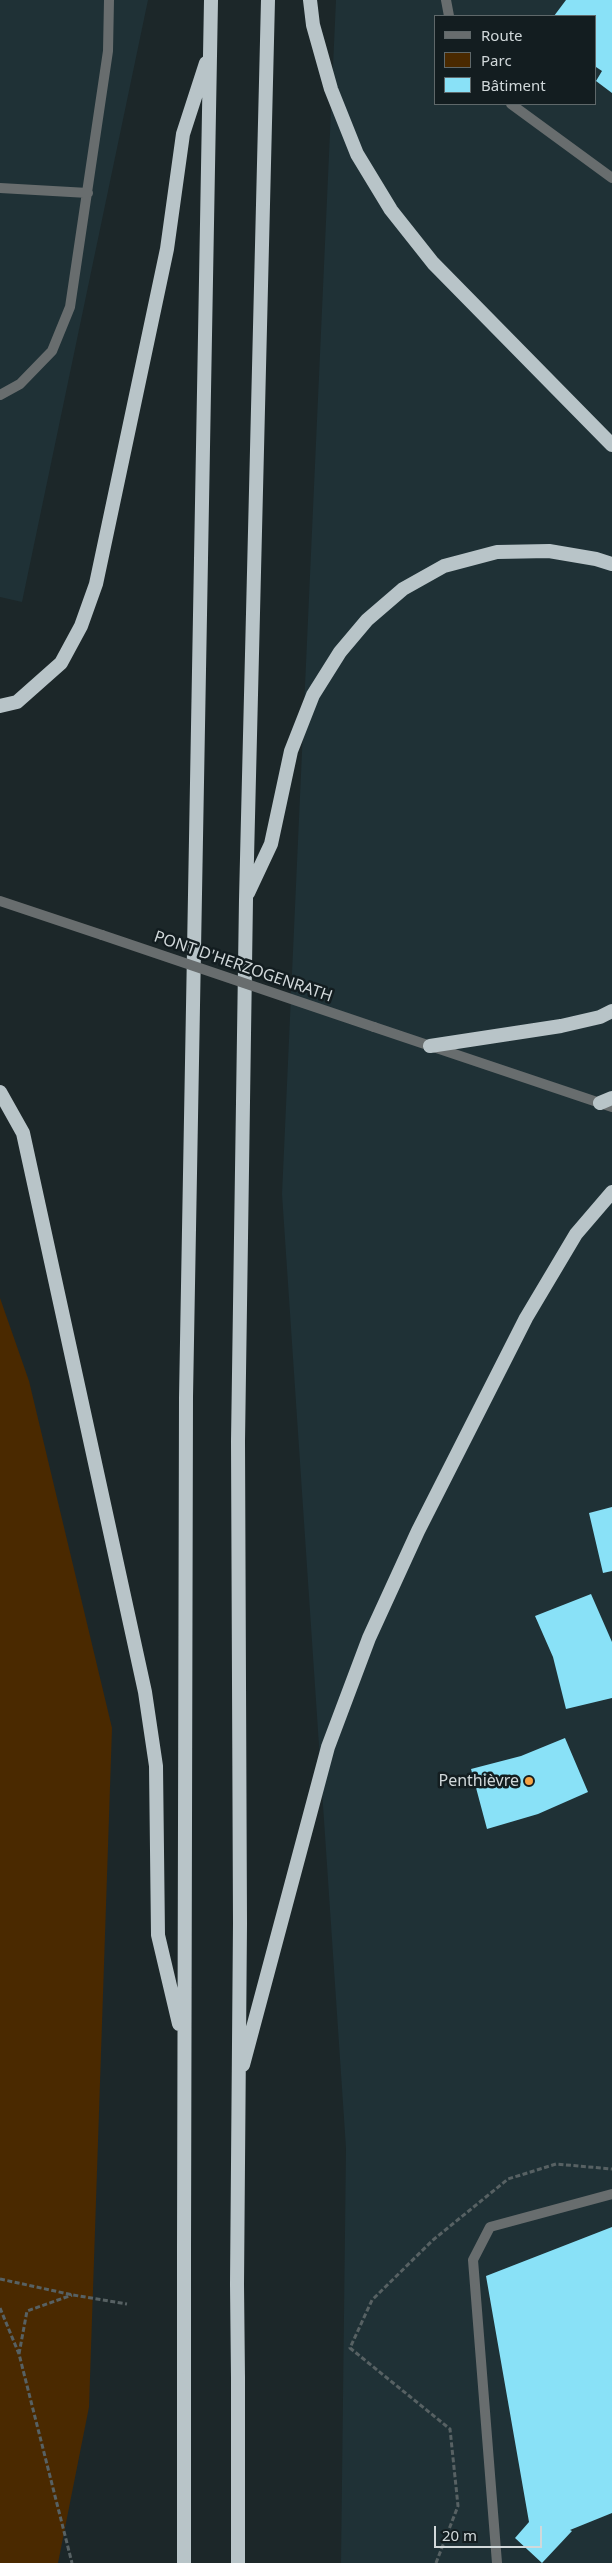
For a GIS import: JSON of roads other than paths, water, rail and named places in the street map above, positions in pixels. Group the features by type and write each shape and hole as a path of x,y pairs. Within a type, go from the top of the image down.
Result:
{"highway":[{"path":"184,2563 186,1396 211,0"},
{"path":"238,2563 237,2284 240,1923 238,1440 246,899 268,0"},
{"path":"310,0 313,25 331,88 357,154 391,210 433,263 612,445"},
{"path":"0,706 17,702 61,663 81,626 96,584 167,249 183,134 210,51"},
{"path":"246,899 271,844 291,751 313,696 340,652 367,620 403,589 444,566 497,552 549,551 596,559 612,564"},
{"path":"430,1046 561,1026 612,1011"},
{"path":"0,1092 23,1133 146,1692 156,1766 158,1936 184,2047"},
{"path":"238,2085 328,1747 369,1638 418,1531 526,1318 576,1234 612,1192"}],"street":[{"path":"0,395 20,384 52,351 70,307 108,50 109,0"},
{"path":"446,0 450,15"},
{"path":"512,105 612,178"},
{"path":"0,188 88,193"},
{"name":"PONT D'HERZOGENRATH","path":"0,901 430,1046 608,1103"},
{"path":"497,2563 473,2260 490,2227 612,2194"}],"place":[{"name":"Penthièvre","path":"529,1781"}]}
